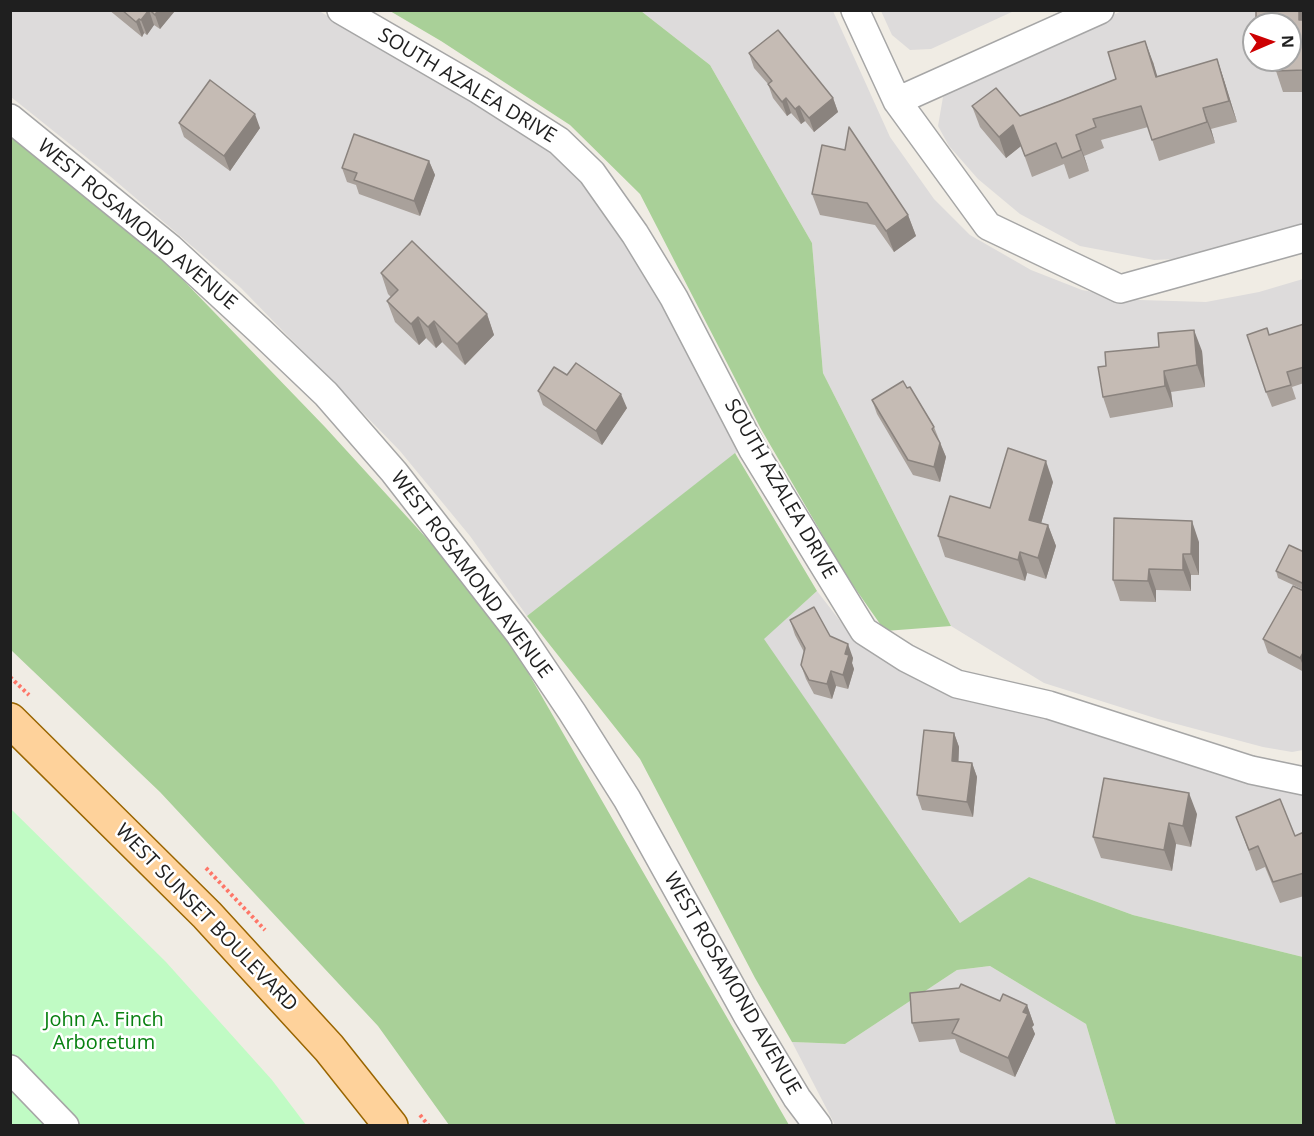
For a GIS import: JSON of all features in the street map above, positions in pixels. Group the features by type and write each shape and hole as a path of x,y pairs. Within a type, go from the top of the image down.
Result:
{"main road":[{"name":"WEST SUNSET BOULEVARD","path":"10,720 207,915 328,1048 391,1125"}],"street":[{"name":"SOUTH AZALEA DRIVE","path":"341,10 479,90 549,134 592,173 635,234 674,298 753,450 864,631 906,658 957,684 1049,705 1251,770 1304,780"},
{"path":"855,10 897,101 988,225 1120,289 1304,238"},
{"path":"897,101 1100,10"},
{"name":"WEST ROSAMOND AVENUE","path":"10,118 170,248 259,330 326,394 394,472 519,633 572,712 627,799 747,1015 797,1098 818,1125"},
{"path":"10,1069 65,1125"}],"shaded area":[{"path":"10,11 319,11 526,127 597,190 744,447 527,616 470,536 400,451 241,288 111,177 11,97"},
{"path":"641,11 833,11 890,137 934,199 970,235 1031,270 1082,290 1140,300 1206,302 1259,292 1303,279 1303,750 1292,752 1263,747 1158,719 1044,683 951,626 823,373 812,243 710,65"},
{"path":"881,11 1014,11 931,49 910,50 892,35"},
{"path":"1122,11 1303,11 1303,233 1218,257 1154,260 1080,246 1020,214 978,179 949,146 938,126 943,97 975,76"},
{"path":"817,591 851,635 1099,735 1303,793 1303,957 1133,915 1029,877 961,924 763,639"},
{"path":"990,966 1086,1024 1116,1125 835,1125 792,1042 845,1044 957,970"}],"green space":[{"path":"390,11 641,11 710,65 812,243 823,373 951,626 885,631 845,574 761,429 640,194 570,125 441,41"},
{"path":"10,132 158,254 325,427 492,610 789,1125 449,1125 378,1026 160,792 11,650"},
{"path":"735,453 817,591 764,639 960,923 1029,877 1133,915 1303,957 1303,1125 1116,1125 1086,1024 990,966 957,970 845,1044 792,1042 755,978 640,759 527,616"},
{"name":"John A. Finch Arboretum","path":"10,808 166,962 272,1080 306,1125 11,1125"}],"building":[{"path":"122,10 149,10 141,20 136,22"},
{"path":"1256,10 1299,10 1299,12 1256,12"},
{"path":"1302,20 1304,20 1304,70 1302,70"},
{"path":"778,30 833,98 809,118 799,106 795,109 786,98 782,102 768,84 772,81 749,53"},
{"path":"1145,41 1156,77 1217,59 1229,101 1203,108 1207,122 1152,140 1141,106 1093,119 1096,127 1076,135 1081,150 1062,158 1056,143 1025,156 1013,125 999,137 972,106 996,88 1020,116 1060,101 1116,79 1108,52"},
{"path":"210,80 255,114 224,156 179,123"},
{"path":"849,127 908,215 886,231 867,203 812,194 822,145 845,150"},
{"path":"354,134 429,161 414,201 354,180 357,173 342,168"},
{"path":"412,241 487,314 457,344 434,321 428,327 418,317 411,324 387,301 398,290 381,273"},
{"path":"1304,324 1304,367 1287,372 1291,385 1266,392 1247,335 1267,328 1269,335"},
{"path":"1194,330 1197,365 1164,371 1165,386 1103,397 1098,367 1106,366 1105,352 1159,347 1158,333"},
{"path":"576,363 621,394 596,431 538,391 554,367 567,375"},
{"path":"903,381 907,388 910,387 934,427 932,429 940,443 934,467 908,460 872,400"},
{"path":"1008,448 1046,461 1029,520 1048,525 1038,558 1020,552 1018,560 938,536 950,496 990,508"},
{"path":"1114,518 1192,521 1191,554 1183,554 1183,570 1149,569 1148,581 1113,580"},
{"path":"1289,545 1304,552 1302,583 1276,571"},
{"path":"1293,586 1304,591 1304,651 1300,658 1263,639"},
{"path":"814,607 830,636 848,644 845,654 849,655 843,675 831,671 827,684 809,680 801,665 805,648 790,620"},
{"path":"924,730 954,733 952,761 972,763 967,802 917,795"},
{"path":"1104,778 1189,793 1183,826 1169,823 1164,850 1093,837"},
{"path":"1280,799 1295,836 1304,832 1304,873 1273,882 1258,846 1249,850 1236,817"},
{"path":"961,984 1000,1001 1003,994 1027,1005 1023,1012 1028,1014 1008,1058 952,1033 959,1019 912,1023 910,993 959,988"}]}
